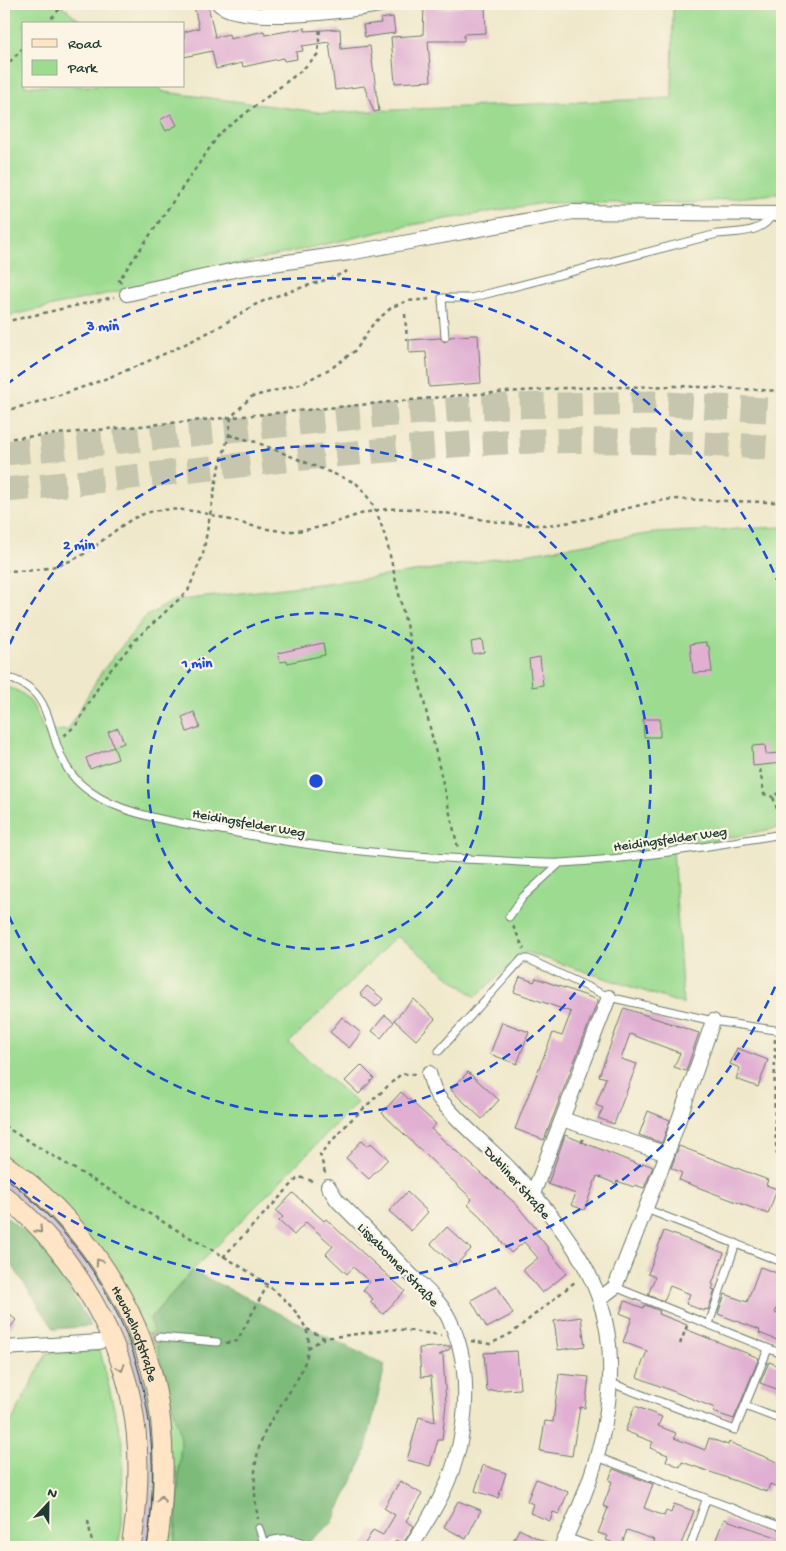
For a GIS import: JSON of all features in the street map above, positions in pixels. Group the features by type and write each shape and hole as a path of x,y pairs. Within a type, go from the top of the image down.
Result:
{"main road":[{"name":"Heuchelhofstraße","path":"4,1164 34,1187 84,1239 113,1283 138,1332 154,1385 159,1418 162,1493 157,1547"},
{"name":"Heuchelhofstraße","path":"4,1196 39,1228 66,1259 90,1296 115,1350 131,1399 137,1452 132,1547"}],"street":[{"path":"219,4 223,7 250,13 320,13 384,4"},
{"path":"127,294 239,269 348,253 572,212 778,213 782,202"},
{"path":"533,1194 609,997"},
{"path":"599,1298 615,1287 667,1154 713,1021"},
{"name":"Dubliner Straße","path":"429,1073 437,1097 533,1194 567,1239 587,1272 599,1298 607,1343 611,1383 597,1458 564,1542"},
{"path":"562,1119 667,1154"},
{"name":"Lissabonner Straße","path":"328,1186 337,1200 432,1296 447,1315 464,1367 465,1404 460,1436 448,1480 439,1501 411,1547"},
{"path":"4,1348 99,1342"}],"lane":[{"path":"445,337 442,298 471,298 717,234 758,229 770,222 778,213"},
{"name":"Heidingsfelder Weg","path":"4,677 22,683 36,693 48,712 65,765 78,782 101,798 141,813 283,842 368,854 461,860 560,863 668,853 782,834"},
{"path":"509,917 523,897 560,863"},
{"path":"439,1051 522,959 528,959 609,997 713,1021 778,1031"},
{"path":"646,1208 782,1262"},
{"path":"709,1324 736,1243"},
{"path":"615,1287 782,1354"},
{"path":"159,1337 217,1342"},
{"path":"611,1383 735,1430 768,1349"},
{"path":"745,1406 782,1420"},
{"path":"597,1458 782,1527"},
{"path":"690,1547 706,1500"},
{"path":"259,1528 264,1545 282,1537 296,1539 313,1547"},
{"path":"564,1542 594,1547"}],"path":[{"path":"48,22 64,4"},
{"path":"4,322 127,294 119,280 220,133 302,70 318,54 320,13"},
{"path":"4,68 22,49"},
{"path":"4,412 40,402 105,378 217,328 254,306 291,290 330,279 346,272 349,264 348,253"},
{"path":"58,742 77,724 104,680 136,638 188,591 203,554 217,476 232,418 251,397 303,383 333,367 356,350 372,324 392,307 407,301 442,298"},
{"path":"405,314 407,340"},
{"path":"4,439 463,395 567,388 679,386 782,391"},
{"path":"229,435 256,442 356,483 366,493 377,510 388,547 461,860"},
{"path":"4,570 37,570 58,565 82,555 121,524 145,512 194,510 272,530 290,531 315,530 377,510 427,510 478,519 535,525 568,524 637,505 668,500 782,502"},
{"path":"760,769 764,794 773,797"},
{"path":"773,797 782,791"},
{"path":"773,797 782,826"},
{"path":"509,917 528,959"},
{"path":"778,1031 776,1116 778,1171 782,1188"},
{"path":"320,1154 350,1121 401,1074"},
{"path":"776,1116 782,1118"},
{"path":"4,1126 223,1257 285,1300 301,1319 307,1330 308,1348 303,1367 265,1430 258,1451 254,1482 259,1528"},
{"path":"223,1257 299,1177"},
{"path":"308,1348 324,1338 397,1329 490,1344 512,1333 587,1272"},
{"path":"217,1342 230,1343 237,1341 267,1286"},
{"path":"680,1344 691,1317"},
{"path":"307,1330 324,1338"},
{"path":"88,1521 93,1547"}],"shaded area":[{"path":"4,1171 61,1221 112,1295 139,1357 148,1392 156,1455 150,1547 137,1547 126,1361 4,1188"}],"green space":[{"path":"4,4 60,4 82,22 22,22 22,88 159,88 164,92 326,113 672,98 673,4 782,4 782,193 694,203 543,203 406,226 4,317"},
{"path":"782,527 782,827 673,849 683,1004 526,952 475,997 397,936 289,1043 357,1103 192,1271 150,1318 181,1439 174,1547 163,1547 169,1479 135,1309 4,1156 4,687 13,689 26,696 38,715 44,731 68,730 100,674 145,617 173,601 402,574 653,533"},
{"path":"4,1215 45,1249 91,1326 54,1329 12,1265 4,1260"},
{"path":"192,1271 385,1365 364,1456 332,1523 302,1547 189,1547 175,1541 181,1439 150,1319"},
{"path":"100,1350 123,1445 122,1524 118,1547 4,1547 4,1436 47,1353"}],"building":[{"path":"463,4 485,4 486,33 464,34 464,41 428,41 431,81 395,83 391,37 423,35 424,6 437,6 437,9 463,7"},
{"path":"208,5 215,37 229,34 230,39 264,31 265,35 305,28 305,31 340,29 341,49 370,46 379,111 374,112 364,86 335,90 329,42 302,46 303,51 296,52 297,59 284,61 283,58 243,67 242,63 216,69 212,51 185,57 185,32 199,28 194,7"},
{"path":"393,17 395,33 365,37 363,25 381,23 380,19"},
{"path":"171,114 177,125 166,131 160,120"},
{"path":"478,335 481,383 429,387 426,352 409,353 409,340 440,338 445,342 450,337"},
{"path":"482,640 484,652 473,654 471,642"},
{"path":"706,642 707,646 709,646 712,672 693,673 690,644"},
{"path":"323,643 325,655 287,663 287,661 280,662 278,653"},
{"path":"540,657 543,685 532,687 529,659"},
{"path":"194,712 200,727 187,732 182,717"},
{"path":"643,719 660,719 660,737 644,737"},
{"path":"118,728 124,743 114,747 108,732"},
{"path":"765,745 766,754 782,753 782,763 753,766 752,746"},
{"path":"114,747 118,759 90,769 86,758"},
{"path":"520,977 534,982 536,978 598,1000 544,1140 515,1129 553,1033 562,1036 571,1012 514,992"},
{"path":"367,986 383,999 376,1007 360,994"},
{"path":"414,999 435,1019 416,1040 394,1020"},
{"path":"624,1008 699,1033 686,1071 674,1067 680,1053 630,1034 621,1059 637,1064 614,1124 598,1118 603,1108 596,1105 606,1078 599,1076"},
{"path":"385,1015 394,1022 381,1038 372,1031"},
{"path":"342,1017 361,1033 349,1048 330,1032"},
{"path":"502,1022 529,1032 517,1064 490,1054"},
{"path":"737,1048 768,1060 758,1087 736,1079 740,1068 730,1064"},
{"path":"361,1065 374,1078 359,1094 345,1081"},
{"path":"468,1072 499,1100 482,1119 451,1090"},
{"path":"401,1092 436,1124 431,1129 515,1203 538,1231 536,1233 567,1273 542,1293 523,1270 538,1258 524,1242 511,1253 481,1217 468,1205 472,1199 382,1113"},
{"path":"648,1111 670,1120 662,1143 639,1135"},
{"path":"565,1135 642,1166 643,1163 653,1167 644,1188 635,1185 634,1187 617,1181 616,1184 597,1176 584,1210 571,1205 576,1194 548,1184"},
{"path":"362,1140 368,1146 371,1143 388,1159 369,1179 346,1158"},
{"path":"679,1146 768,1180 766,1185 777,1189 768,1214 679,1180 682,1173 671,1168"},
{"path":"407,1192 428,1212 411,1231 389,1211"},
{"path":"293,1193 324,1221 326,1219 405,1291 383,1314 370,1302 373,1299 363,1290 370,1282 353,1267 347,1274 326,1254 333,1246 306,1222 294,1235 279,1221 283,1217 276,1211"},
{"path":"447,1227 471,1249 455,1266 431,1244"},
{"path":"664,1231 724,1253 712,1284 714,1285 712,1289 715,1290 708,1310 705,1309 704,1311 686,1304 690,1294 670,1286 664,1301 648,1295 655,1277 648,1274"},
{"path":"760,1267 782,1275 782,1296 775,1313 782,1316 782,1342 759,1333 760,1330 718,1314 725,1294 747,1302"},
{"path":"497,1286 513,1314 487,1328 471,1300"},
{"path":"625,1301 643,1308 645,1305 660,1311 659,1314 687,1325 685,1329 759,1358 734,1419 713,1412 715,1408 637,1377 647,1351 623,1342 632,1318 620,1313"},
{"path":"4,1310 16,1320 4,1336"},
{"path":"581,1317 585,1346 558,1350 554,1321"},
{"path":"450,1346 450,1349 439,1355 443,1355 446,1404 442,1440 438,1440 430,1466 407,1460 419,1417 435,1422 431,1376 421,1377 419,1348"},
{"path":"517,1351 520,1389 487,1391 484,1353"},
{"path":"769,1362 782,1367 782,1391 760,1383"},
{"path":"559,1374 589,1377 585,1408 580,1407 572,1456 540,1451 545,1421 553,1422"},
{"path":"635,1406 662,1417 658,1426 676,1433 674,1438 705,1450 709,1438 728,1445 729,1442 782,1464 782,1489 770,1484 767,1492 682,1462 680,1467 666,1461 668,1455 650,1448 653,1442 625,1431"},
{"path":"483,1465 506,1473 498,1498 475,1491"},
{"path":"613,1469 653,1484 644,1508 664,1516 666,1511 671,1513 674,1504 694,1511 680,1547 663,1547 653,1543 655,1540 627,1530 621,1546 606,1540 608,1536 598,1533 608,1508 603,1506 612,1482 609,1480"},
{"path":"536,1479 568,1492 559,1514 553,1512 550,1521 530,1513 533,1504 527,1501"},
{"path":"400,1481 422,1494 406,1521 414,1526 403,1544 396,1540 392,1547 363,1547 373,1530 383,1535 395,1515 384,1508"},
{"path":"458,1501 481,1510 466,1539 444,1527"},
{"path":"724,1519 782,1539 782,1547 713,1547"},
{"path":"519,1529 553,1546 510,1547"}],"tunnel":[{"path":"4,453 368,416 506,406 653,403 782,411"},
{"path":"4,490 316,457 504,442 608,441 782,448"},
{"path":"105,1342 159,1337"}],"tram line":[{"path":"4,1176 46,1213 80,1253 108,1295 129,1340 143,1388 151,1438 152,1491 147,1547"}]}
